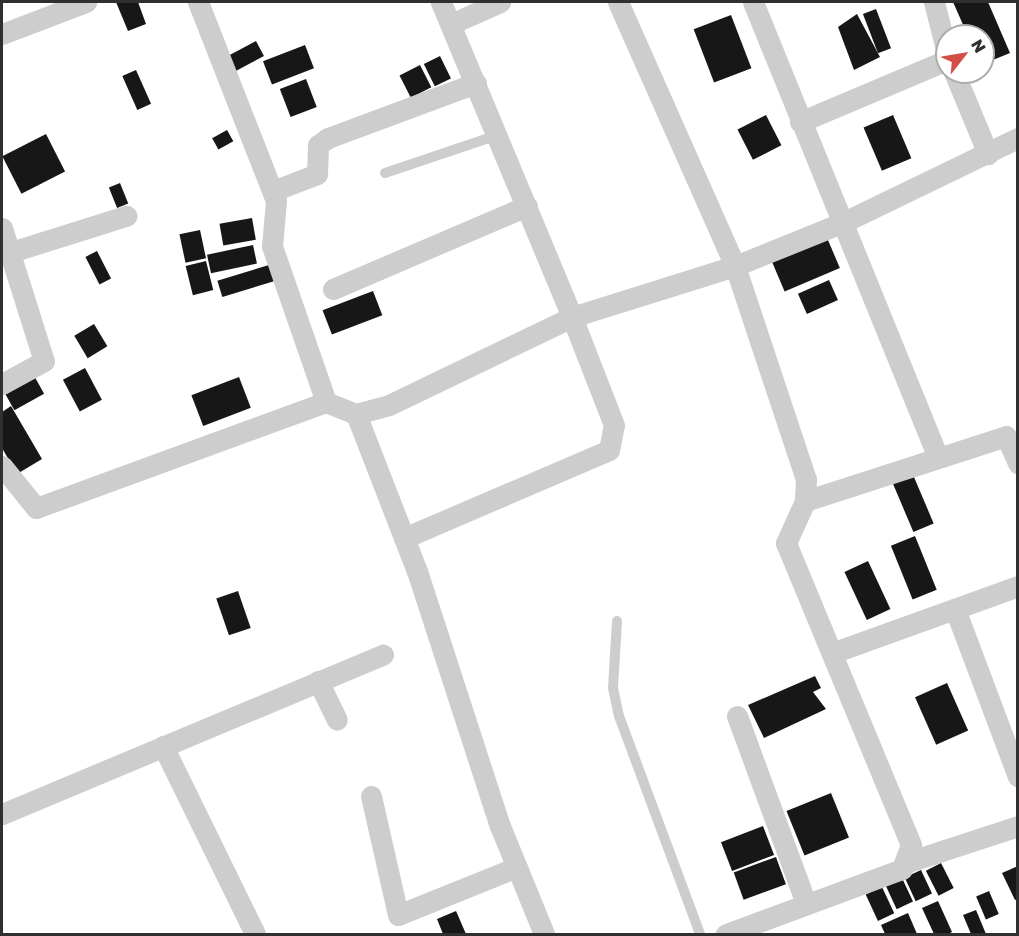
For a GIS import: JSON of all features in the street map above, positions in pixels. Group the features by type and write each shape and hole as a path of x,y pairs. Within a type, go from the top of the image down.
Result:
{"street":[{"path":"2,34 86,2"},
{"path":"198,2 273,191 272,246 326,402"},
{"path":"405,537 609,450 614,425 498,135 441,2"},
{"path":"451,24 500,2"},
{"path":"618,2 735,266 806,479 805,501 786,543 905,829 909,862"},
{"path":"753,2 937,456"},
{"path":"934,2 940,24"},
{"path":"800,122 935,65"},
{"path":"273,191 317,174 318,145 328,138 476,83"},
{"path":"959,84 988,154"},
{"path":"2,466 36,508 326,402 356,414 389,405 572,317 735,266 844,222 1017,138"},
{"path":"333,289 527,206"},
{"path":"11,252 126,216"},
{"path":"2,228 44,361 2,384"},
{"path":"356,414 405,537 517,867 544,934"},
{"path":"805,501 937,456 1012,434 1017,463"},
{"path":"832,653 1017,586"},
{"path":"955,609 1017,777"},
{"path":"2,814 383,655"},
{"path":"318,681 337,720"},
{"path":"737,716 806,904"},
{"path":"163,746 255,934"},
{"path":"371,796 399,915 517,867"},
{"path":"726,934 909,862 1017,826"}],"lane":[{"path":"385,173 498,135"},
{"path":"617,621 614,688 619,716 700,934"}],"building":[{"path":"116,2 138,2 146,24 128,31"},
{"path":"953,2 988,2 1010,53 995,59 995,24 963,24"},
{"path":"876,9 891,48 878,53 863,14"},
{"path":"857,14 880,57 854,70 838,27"},
{"path":"731,15 751,68 714,83 694,29"},
{"path":"256,41 264,56 234,72 226,57"},
{"path":"305,45 314,68 272,84 263,61"},
{"path":"440,56 451,78 435,86 424,64"},
{"path":"420,65 431,87 411,98 400,75"},
{"path":"136,70 151,104 137,110 122,76"},
{"path":"306,79 317,107 291,117 280,89"},
{"path":"766,115 781,145 753,160 737,130"},
{"path":"893,115 911,158 882,171 864,128"},
{"path":"227,130 233,141 218,150 212,138"},
{"path":"46,134 65,171 21,194 2,156"},
{"path":"120,183 128,203 117,208 109,187"},
{"path":"252,218 256,240 223,245 220,224"},
{"path":"200,230 206,258 185,263 179,234"},
{"path":"825,233 840,268 785,291 770,256"},
{"path":"253,245 257,264 211,273 207,255"},
{"path":"97,251 111,279 99,285 85,257"},
{"path":"206,261 213,290 193,295 186,266"},
{"path":"269,265 274,281 222,297 217,281"},
{"path":"829,280 838,300 807,314 798,294"},
{"path":"373,291 382,315 332,335 323,310"},
{"path":"94,324 107,346 88,358 74,336"},
{"path":"85,368 102,400 80,412 63,380"},
{"path":"32,372 44,394 14,410 2,388"},
{"path":"239,377 251,408 203,426 191,395"},
{"path":"11,406 42,459 17,474 2,448 2,412"},
{"path":"911,470 934,523 913,532 891,479"},
{"path":"915,536 937,590 913,600 891,546"},
{"path":"868,561 890,609 867,620 844,572"},
{"path":"238,591 251,628 229,635 216,598"},
{"path":"815,676 821,688 813,692 826,709 764,738 748,705"},
{"path":"947,683 968,731 936,745 915,697"},
{"path":"831,793 849,838 804,855 786,811"},
{"path":"763,826 774,855 732,871 721,842"},
{"path":"776,857 786,884 744,900 734,872"},
{"path":"941,863 954,888 939,896 926,871"},
{"path":"1018,866 1018,899 1015,900 1002,873"},
{"path":"921,870 932,894 916,901 905,878"},
{"path":"902,878 913,902 897,909 886,886"},
{"path":"882,887 894,913 878,921 866,895"},
{"path":"989,891 999,914 986,919 976,896"},
{"path":"938,901 952,932 948,934 934,934 922,908"},
{"path":"976,910 986,934 971,934 963,915"},
{"path":"456,911 466,934 443,934 437,919"},
{"path":"908,913 917,934 885,934 881,925"}]}
